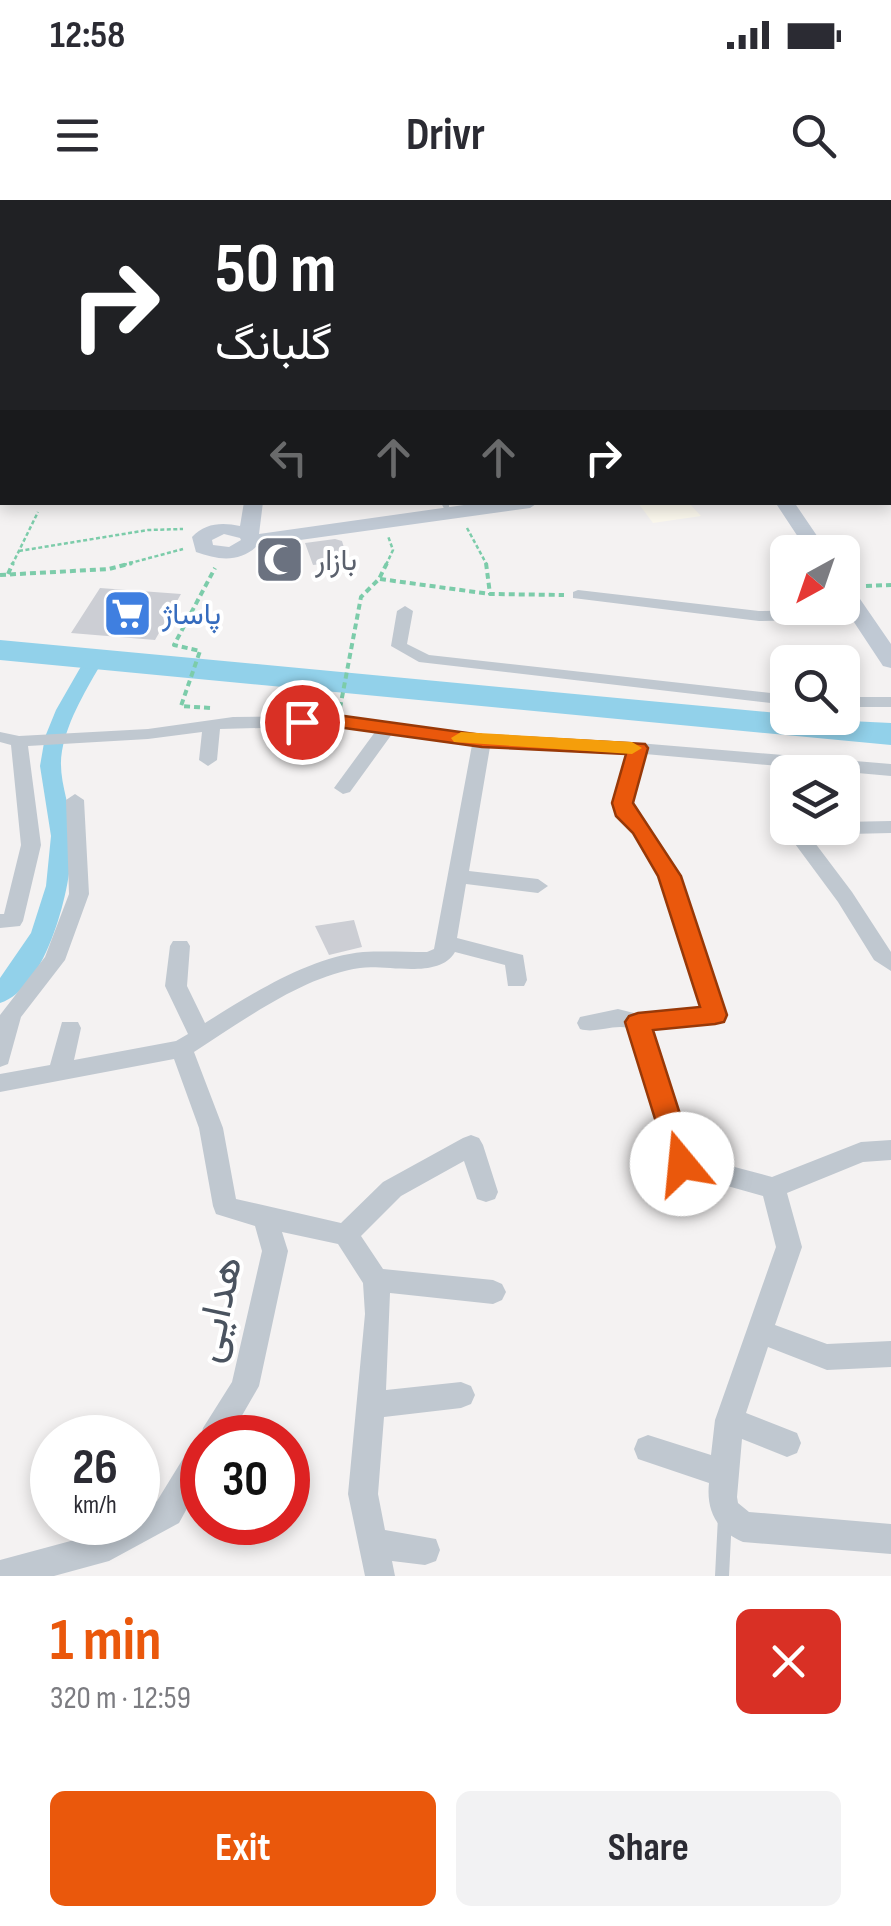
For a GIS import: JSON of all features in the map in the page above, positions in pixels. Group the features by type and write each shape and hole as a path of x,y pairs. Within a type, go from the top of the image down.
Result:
{"main road":[{"path":"210,533 233,505"},
{"path":"210,533 223,554 245,548 254,505"},
{"path":"786,505 806,535"},
{"path":"210,533 232,528 250,536 382,523 455,506"},
{"path":"250,536 455,506"},
{"path":"860,615 891,661"}],"street":[{"path":"494,200 504,200"},
{"path":"578,595 770,616"},
{"path":"405,611 400,646 425,659 770,698"},
{"path":"860,702 891,702"},
{"path":"0,921 13,920 31,845 9,739 337,721 482,741 638,748 891,770"},
{"path":"208,760 212,725"},
{"path":"343,788 387,728"},
{"path":"0,1083 191,1043 266,996 338,964 430,960 444,953 482,741"},
{"path":"588,1023 618,1017 638,1022 715,1015 670,876 641,828 626,816 622,803 638,748"},
{"path":"0,1058 10,1015 54,960 80,894 75,800"},
{"path":"886,959 794,829 891,827"},
{"path":"456,876 538,886"},
{"path":"445,942 516,960 516,980"},
{"path":"180,946 176,986 191,1043"},
{"path":"638,1022 682,1164 773,1188 860,1152 891,1150"},
{"path":"60,1071 70,1028"},
{"name":"هدایی","path":"191,1043 225,1206 265,1218 275,1251 245,1386 227,1415"},
{"path":"346,1235 392,1189 472,1145 486,1192"},
{"path":"773,1188 789,1246 729,1420 725,1511 743,1526 891,1540"},
{"path":"265,1218 346,1235 376,1280 378,1314 363,1494 380,1576"},
{"path":"376,1280 493,1292"},
{"path":"758,1331 827,1357 891,1354"},
{"path":"371,1405 461,1394"},
{"path":"729,1420 787,1443"},
{"path":"648,1449 724,1474"},
{"path":"0,1575 55,1568 110,1546 168,1512 180,1492"},
{"path":"374,1543 425,1550"}],"lane":[{"path":"722,1576 725,1511"}],"path":[{"path":"455,506 488,567 490,594"},
{"path":"8,574 38,512"},
{"path":"341,705 362,597 379,579 394,550 382,523"},
{"path":"19,551 148,530 210,533"},
{"path":"0,575 108,569 210,533"},
{"path":"184,698 200,651 174,646 223,554"},
{"path":"379,579 490,594 578,595"}],"shaded area":[{"path":"640,505 691,505 701,516 653,523"}],"building":[{"path":"342,541 348,561 313,565 305,543"},
{"name":"پاساژ","path":"100,588 181,594 155,640 71,633"},
{"path":"354,920 362,947 329,955 315,926"}],"waterway":[{"path":"0,650 891,734"},
{"path":"0,994 32,955 52,910 62,836 50,771 52,751 66,710 94,660"}],"slow traffic":[{"path":"461,738 632,748"}],"place":[{"name":"بازار","path":"280,560"},
{"name":"پاساژ","path":"127,614"}],"route":[{"path":"302,722 337,721 482,741 638,748 622,803 626,816 641,828 670,876 715,1015 638,1022 682,1164"}]}
